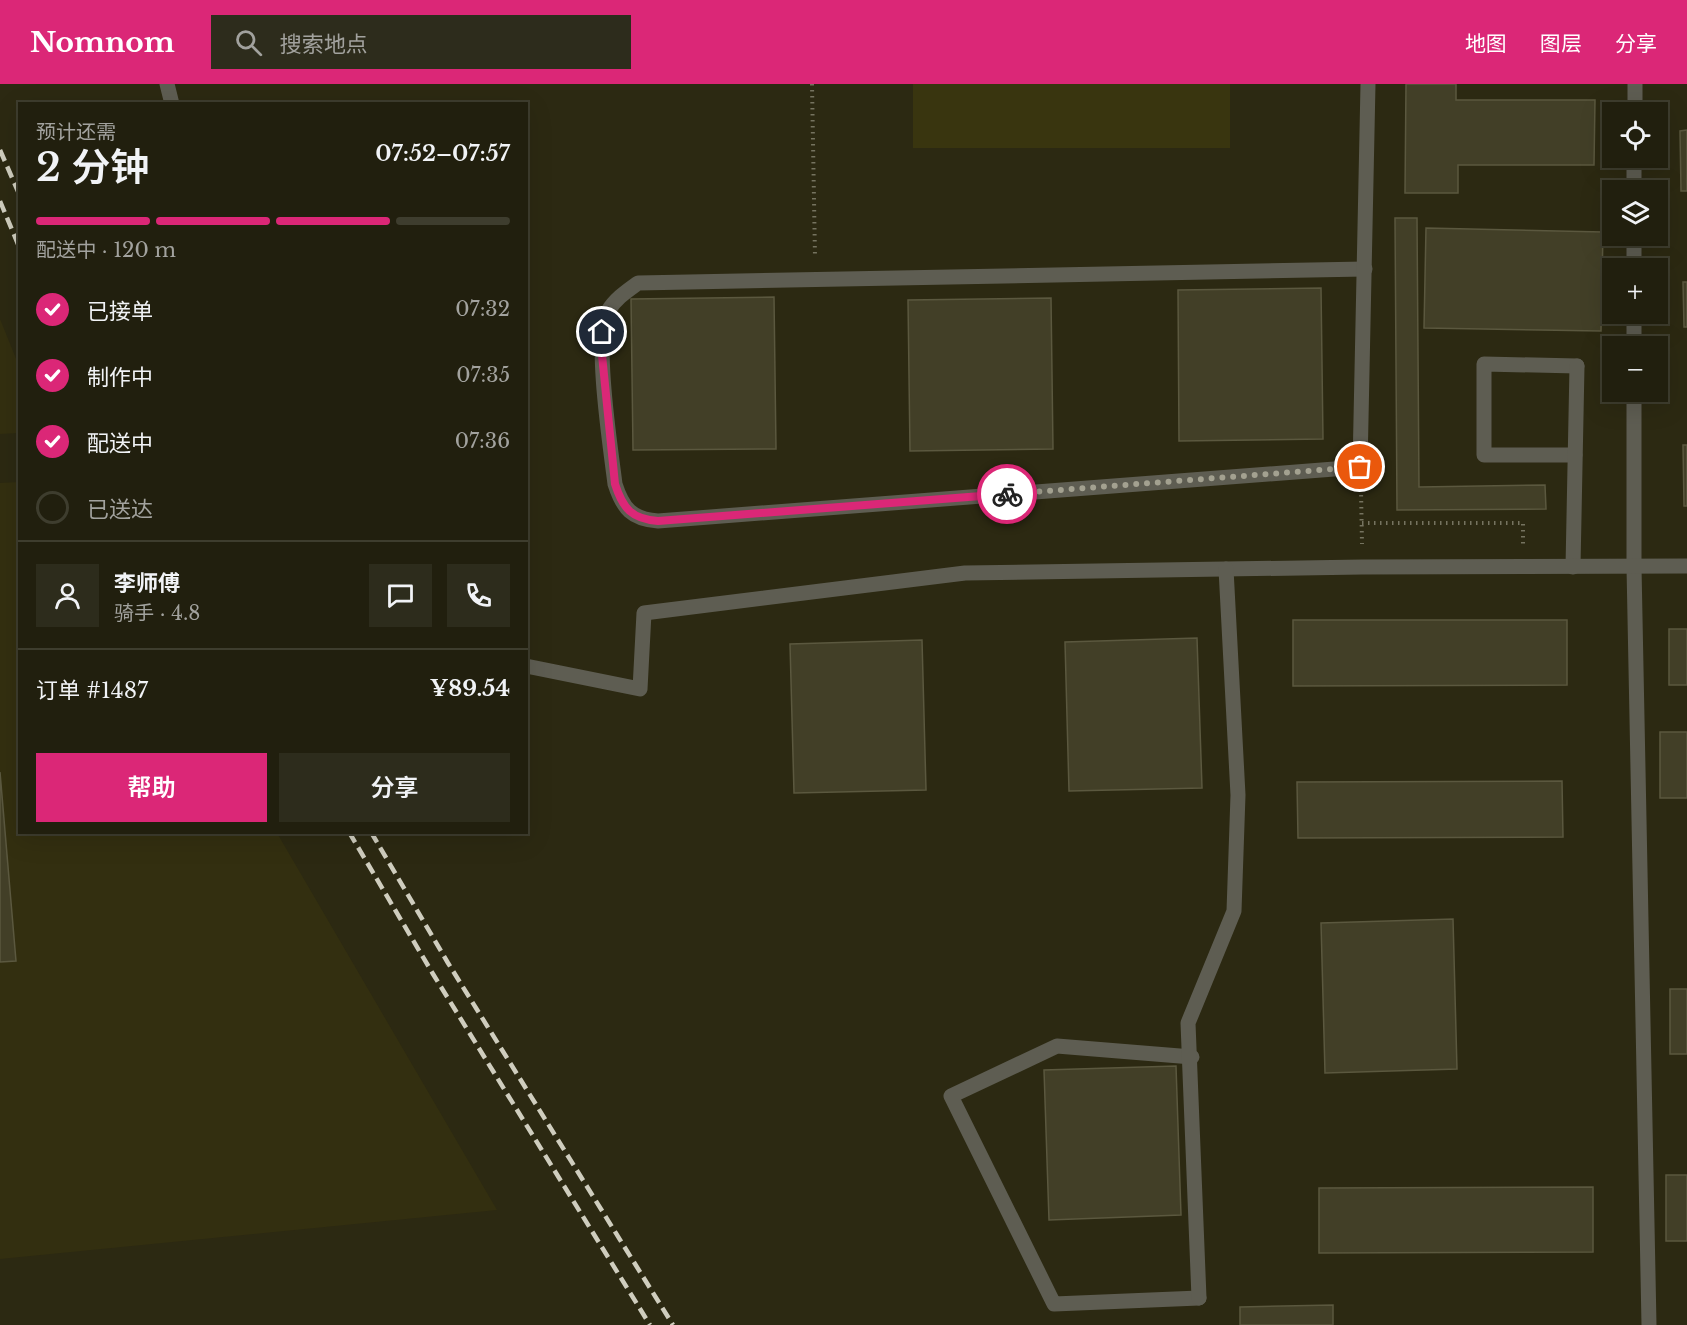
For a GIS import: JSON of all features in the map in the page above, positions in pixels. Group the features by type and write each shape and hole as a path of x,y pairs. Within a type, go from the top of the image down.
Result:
{"street":[{"path":"167,84 172,102"},
{"path":"1365,268 638,283 621,295 607,312 602,332 602,355 615,484 619,498 630,512 643,520 658,521 1360,467 1365,268 1368,84"},
{"path":"1635,84 1635,102"},
{"path":"1573,567 1577,366 1484,364 1484,455 1575,455"},
{"path":"1634,402 1634,567 1649,1325"},
{"path":"528,666 640,689 644,613 965,573 1362,567 1687,566"},
{"path":"1192,1057 1057,1046 951,1096 1054,1304 1198,1298 1188,1023 1234,911 1238,795 1226,569"}],"path":[{"path":"812,84 815,279"},
{"path":"1360,467 1362,567"},
{"path":"1362,523 1523,523 1523,567"}],"shaded area":[{"path":"913,84 1230,84 1230,148 913,148"},
{"path":"0,319 18,364 18,433 0,434"},
{"path":"18,482 18,834 278,834 497,1210 0,1259 0,483"}],"building":[{"path":"1406,84 1456,84 1456,100 1595,100 1594,165 1458,165 1458,193 1405,193"},
{"path":"1687,130 1687,191 1681,191 1680,131"},
{"path":"1395,218 1417,218 1419,487 1545,485 1546,509 1397,510"},
{"path":"1426,228 1602,232 1601,331 1424,328"},
{"path":"1683,282 1687,282 1687,327 1684,327"},
{"path":"1321,288 1323,439 1179,441 1178,290"},
{"path":"774,297 776,449 633,450 631,299"},
{"path":"1051,298 1053,449 910,451 908,300"},
{"path":"1683,445 1687,445 1687,506 1684,506"},
{"path":"1293,620 1567,620 1567,685 1293,686"},
{"path":"1669,629 1687,629 1687,685 1669,685"},
{"path":"1197,638 1202,788 1069,791 1065,642"},
{"path":"922,640 926,790 794,793 790,644"},
{"path":"1660,732 1687,732 1687,798 1660,798"},
{"path":"0,772 16,961 0,962"},
{"path":"1562,781 1563,837 1298,838 1297,782"},
{"path":"1453,919 1457,1069 1325,1073 1321,923"},
{"path":"1670,989 1687,989 1687,1054 1670,1054"},
{"path":"1176,1066 1181,1215 1049,1220 1044,1070"},
{"path":"1666,1175 1687,1175 1687,1241 1666,1241"},
{"path":"1593,1187 1593,1252 1319,1253 1319,1188"},
{"path":"1333,1305 1333,1325 1240,1325 1240,1307"}],"railway":[{"path":"0,150 18,191"},
{"path":"0,201 18,244"},
{"path":"350,834 433,974 650,1325"},
{"path":"372,834 448,963 673,1325"}],"way so far":[{"path":"1007,494 1360,467"}],"route":[{"path":"602,332 602,355 615,484 619,498 630,512 643,520 658,521 1007,494"}]}
